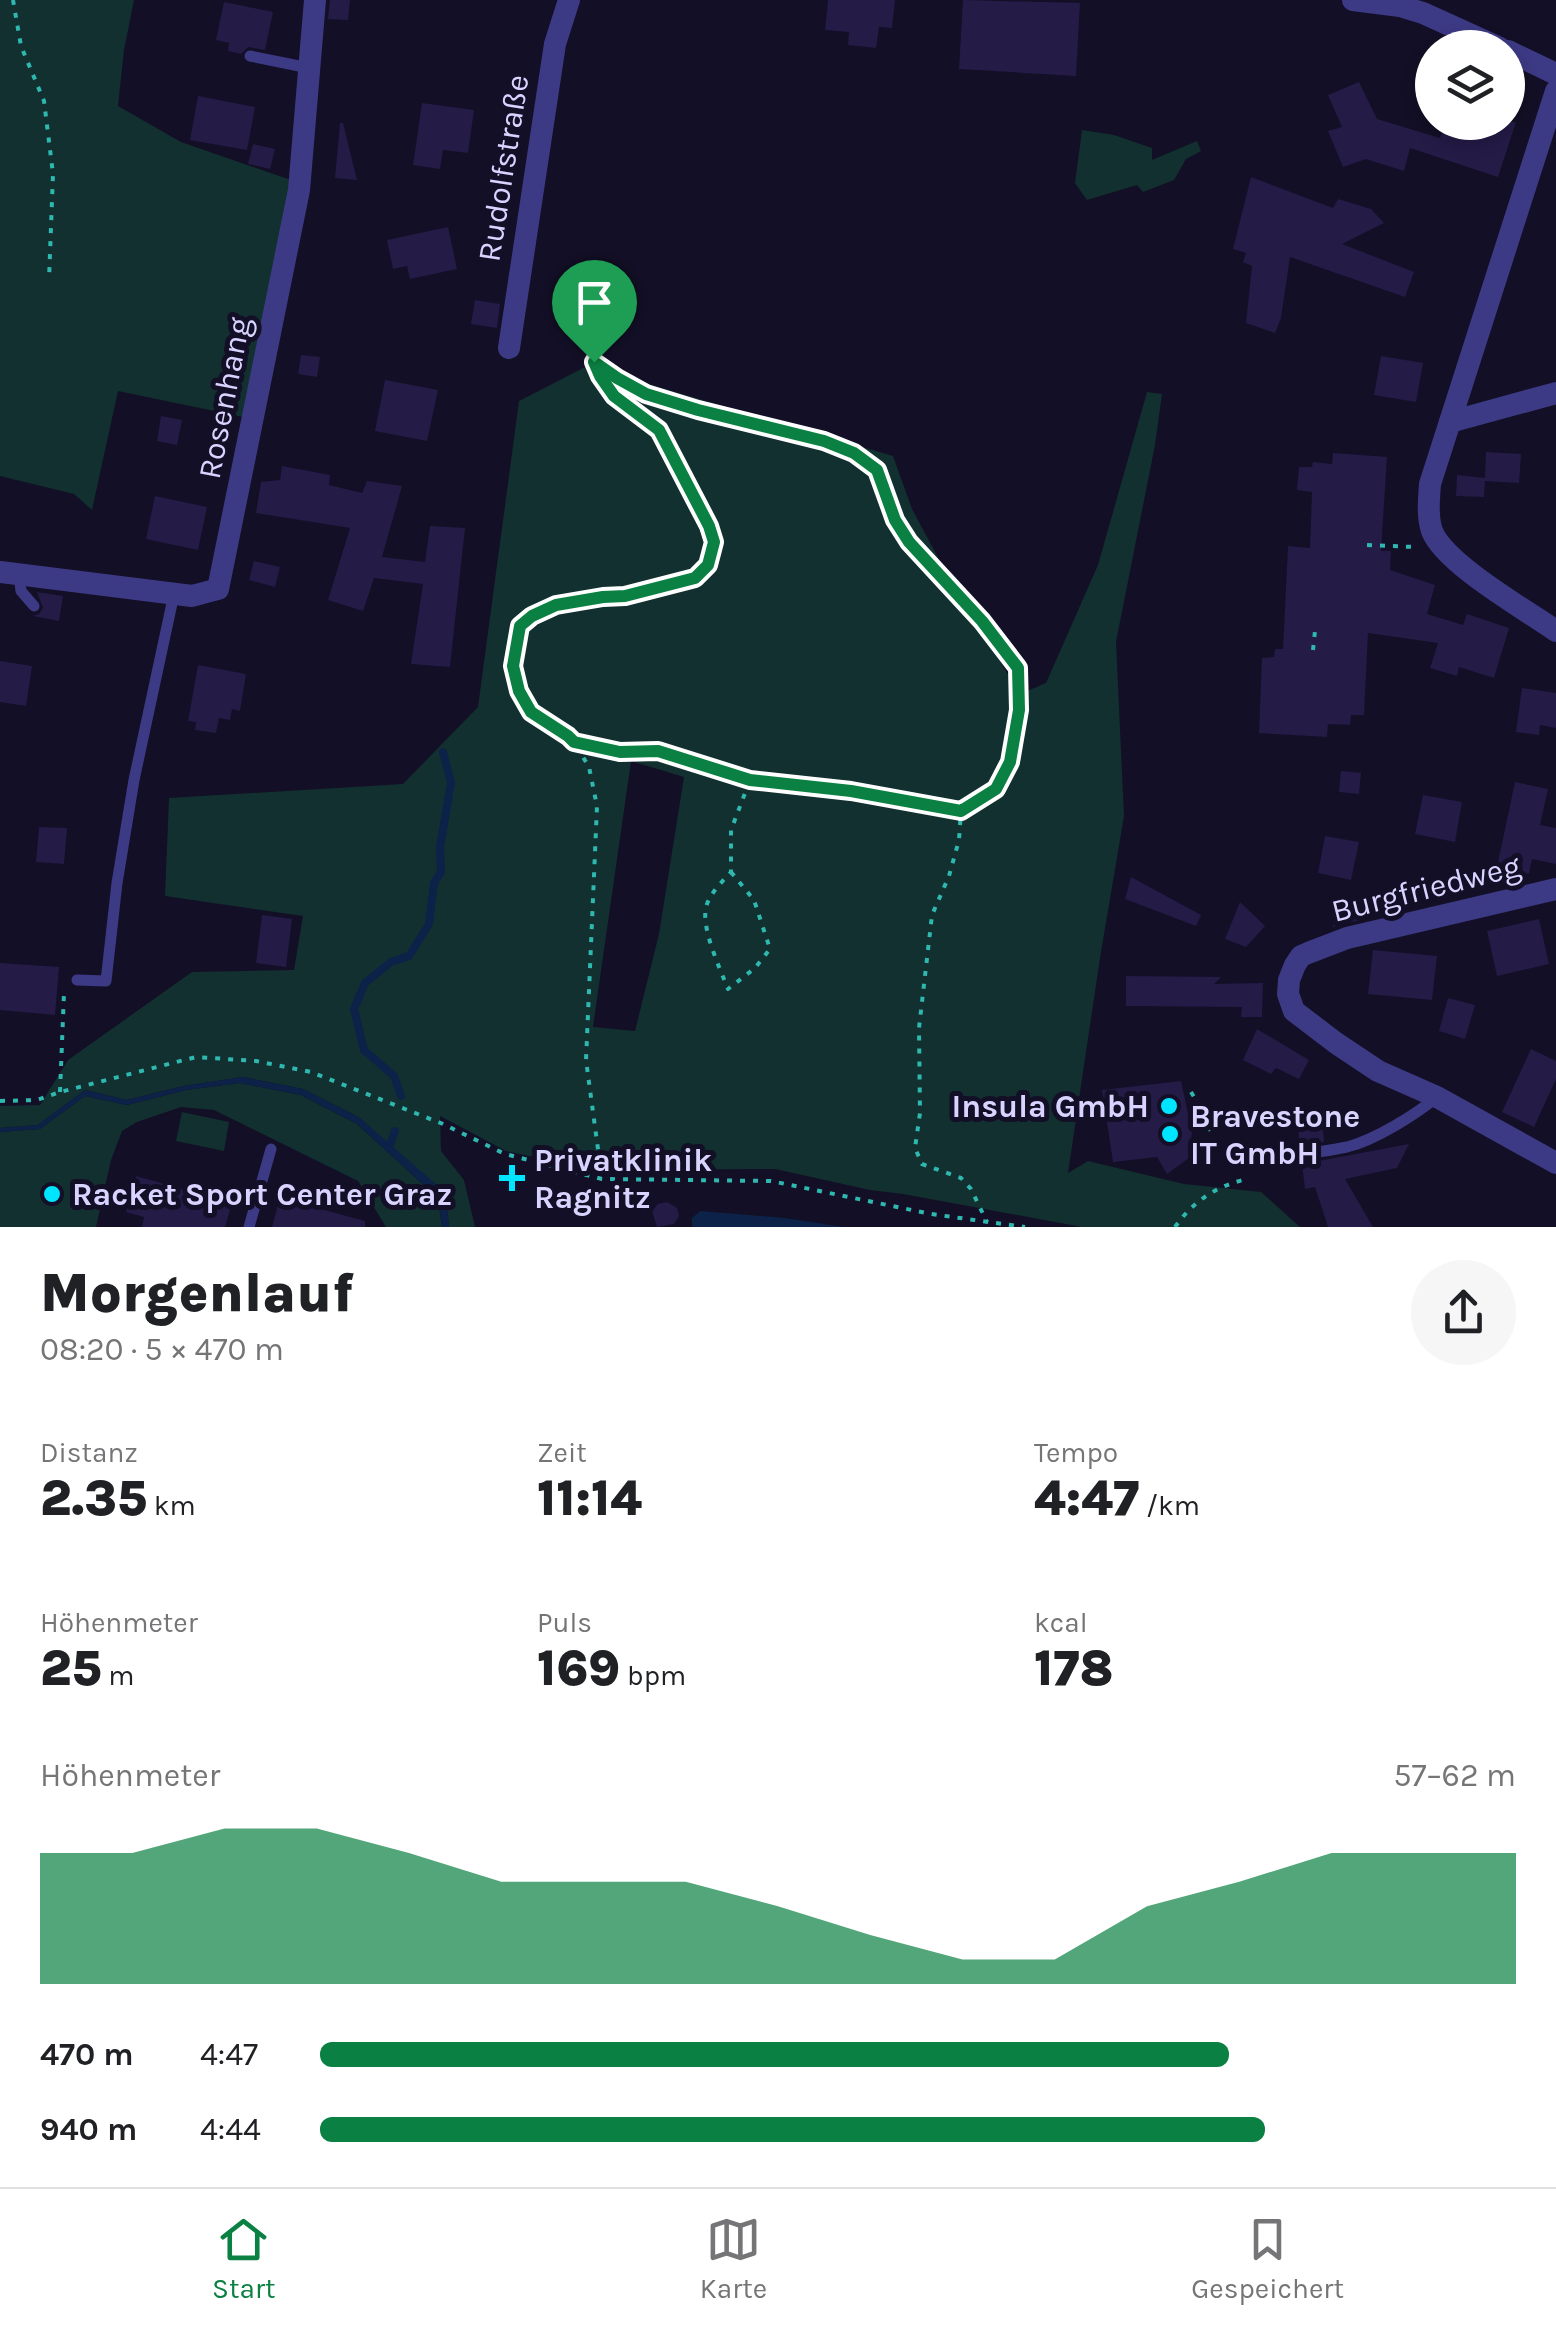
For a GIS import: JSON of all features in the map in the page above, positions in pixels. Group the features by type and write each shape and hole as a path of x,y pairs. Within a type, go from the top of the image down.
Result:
{"street":[{"name":"Rosenhang","path":"10,573 192,596 218,589 299,190 315,0"},
{"name":"Rudolfstraße","path":"509,348 555,44 569,0"},
{"path":"1352,0 1401,3 1460,30"},
{"path":"1525,59 1556,74"},
{"path":"1556,91 1430,484 1428,502 1429,522 1443,549 1556,631"},
{"path":"1450,422 1556,393"},
{"name":"Burgfriedweg","path":"1556,889 1347,938 1301,956 1288,980 1294,1011 1336,1043 1378,1071 1438,1097 1556,1163"}],"lane":[{"path":"250,56 310,68"},
{"path":"10,573 34,606"},
{"path":"77,980 106,981 132,797 174,594"},
{"path":"1245,1161 1348,1146 1386,1129 1438,1097"},
{"path":"249,1227 270,1149"}],"path":[{"path":"13,0 21,46 44,100 53,174 49,280"},
{"path":"588,347 614,396 659,430 714,542 708,565 695,578 625,596 556,605 520,626 513,666 519,691 531,712 574,742 589,767 597,806 586,1060 602,1180"},
{"path":"574,742 620,752 658,751 750,780 851,791 961,811 996,789 1010,762 1019,710 1018,668 982,621 909,542 895,520 877,470 854,453 824,441 646,394 594,362"},
{"path":"1367,545 1443,549"},
{"path":"1314,650 1315,631"},
{"path":"731,872 714,889 705,907 706,924 728,989 770,949 754,900 731,872 730,830 750,780"},
{"path":"961,811 959,840 949,876 932,915 919,1028 920,1098 915,1148 922,1164 961,1178 971,1189 987,1222"},
{"path":"60,1092 64,990 75,990 77,980"},
{"path":"0,1101 37,1100 196,1057 256,1061 311,1072 443,1124 505,1154 602,1180 771,1181 930,1214 1024,1227"},
{"path":"1191,1092 1211,1132"},
{"path":"1175,1227 1209,1193 1249,1179 1245,1161"}],"green space":[{"path":"0,0 134,0 118,106 181,142 291,180 243,417 118,391 92,510 74,494 0,476"},
{"path":"1082,130 1114,135 1152,148 1152,160 1197,141 1201,151 1186,159 1174,180 1143,192 1137,185 1087,200 1075,183"},
{"path":"587,366 893,456 912,509 1020,694 1046,683 1098,565 1147,392 1162,394 1116,642 1124,816 1068,1173 1088,1161 1184,1184 1261,1192 1300,1227 1082,1227 775,1169 594,1170 506,1151 440,1116 441,1151 464,1180 475,1227 449,1227 447,1205 360,1118 303,1089 243,1077 127,1100 85,1090 38,1125 0,1128 0,1106 40,1105 68,1060 192,972 294,970 303,916 165,896 169,798 403,784 478,707 519,401","holes":["631,761 684,777 659,934 635,1031 593,1027"]},
{"path":"240,1083 301,1095 357,1124 427,1188 439,1206 442,1227 386,1227 358,1181 214,1110 181,1107 122,1131 111,1160 96,1227 0,1227 0,1132 40,1129 85,1096 127,1105 186,1090"},
{"path":"182,1112 229,1122 224,1151 176,1141"}],"water":[{"path":"243,1077 303,1089 360,1118 438,1186 447,1205 449,1227 442,1227 439,1206 427,1188 357,1124 301,1095 240,1083 186,1090 127,1105 85,1096 40,1129 0,1132 0,1128 38,1125 85,1090 127,1100"},
{"path":"700,1211 844,1227 694,1227 692,1218"}],"building":[{"path":"330,0 350,0 348,20 328,19"},
{"path":"828,0 895,0 892,28 879,27 876,48 848,45 849,32 825,30"},
{"path":"963,0 1080,3 1076,76 959,69"},
{"path":"224,2 273,12 265,50 248,47 241,54 228,51 229,43 216,40"},
{"path":"1359,82 1377,119 1415,130 1415,140 1510,140 1498,177 1410,148 1404,171 1366,159 1343,167 1328,131 1342,127 1328,95"},
{"path":"198,96 255,107 247,150 190,140"},
{"path":"422,103 474,110 468,153 443,150 440,169 413,165"},
{"path":"343,123 357,180 335,178"},
{"path":"253,144 275,149 270,169 248,164"},
{"path":"1251,177 1333,208 1338,199 1371,209 1384,223 1342,244 1414,272 1405,297 1290,257 1275,333 1246,323 1252,266 1243,262 1246,253 1233,249"},
{"path":"448,227 457,269 410,279 407,266 393,269 387,240"},
{"path":"475,300 500,304 497,328 471,324"},
{"path":"301,355 320,357 317,377 298,374"},
{"path":"1381,356 1423,363 1416,402 1374,395"},
{"path":"385,380 438,390 427,441 375,431"},
{"path":"161,416 182,420 177,445 157,441"},
{"path":"1486,452 1521,454 1519,483 1485,481 1484,497 1456,496 1457,475 1485,478"},
{"path":"1333,453 1387,457 1381,551 1391,551 1390,570 1435,585 1427,614 1463,625 1467,614 1509,628 1494,678 1459,667 1457,676 1430,668 1438,643 1368,633 1364,715 1351,715 1350,725 1328,724 1327,737 1259,733 1262,658 1274,657 1275,649 1283,649 1288,546 1310,548 1312,492 1297,490 1299,467 1312,467 1313,462 1332,464"},
{"path":"282,466 330,475 329,485 362,493 367,481 402,486 382,557 425,562 430,526 465,528 450,667 411,664 423,584 374,578 363,611 328,600 350,528 256,513 261,482 280,480"},
{"path":"155,496 207,507 198,550 146,539"},
{"path":"254,561 280,567 275,587 249,580"},
{"path":"37,592 63,596 59,621 33,616 43,608"},
{"path":"0,661 32,666 26,706 0,702"},
{"path":"198,665 246,674 240,711 232,709 230,720 219,718 216,733 195,730 196,722 188,721"},
{"path":"1522,688 1556,693 1556,728 1540,725 1539,735 1516,732"},
{"path":"1341,771 1361,773 1359,794 1339,792"},
{"path":"1515,782 1548,789 1540,825 1556,828 1556,864 1532,859 1529,874 1497,867"},
{"path":"1423,795 1462,802 1455,842 1415,834"},
{"path":"39,827 67,828 64,864 36,862"},
{"path":"1325,836 1359,842 1351,880 1318,873"},
{"path":"1131,877 1201,915 1196,926 1125,899"},
{"path":"1374,896 1371,917 1333,927 1337,905"},
{"path":"1240,902 1265,926 1246,947 1225,939"},
{"path":"262,915 292,919 286,967 256,963"},
{"path":"1539,919 1549,964 1497,976 1487,931"},
{"path":"1373,950 1437,956 1432,1000 1368,994"},
{"path":"0,963 59,967 55,1015 0,1010"},
{"path":"1126,976 1221,977 1214,984 1263,983 1262,1017 1241,1017 1242,1007 1126,1006"},
{"path":"1448,998 1475,1005 1465,1039 1439,1031"},
{"path":"1257,1029 1309,1060 1299,1079 1276,1068 1271,1074 1243,1060"},
{"path":"1531,1049 1556,1061 1556,1079 1534,1127 1502,1112"},
{"path":"1181,1081 1192,1132 1189,1158 1167,1174 1157,1157 1113,1162 1102,1090"},
{"path":"1298,1112 1322,1113 1324,1142 1299,1145"},
{"path":"1409,1144 1397,1168 1345,1179 1373,1227 1328,1227 1315,1187 1305,1189 1302,1164"},
{"path":"136,1176 232,1203 225,1227 142,1227 144,1217 126,1212"},
{"path":"280,1198 365,1221 365,1227 272,1227"},
{"path":"667,1202 677,1208 679,1216 674,1224 657,1227 652,1211"}],"waterway":[{"path":"401,1096 394,1076 364,1050 354,1009 365,983 391,962 409,956 429,924 434,883 441,872 440,847 451,783 443,752"},
{"path":"389,1148 395,1131"}],"place":[{"name":"Insula GmbH","path":"1169,1106"},
{"name":"Bravestone IT GmbH","path":"1170,1134"},
{"name":"Privatklinik Ragnitz","path":"512,1178"},
{"name":"Racket Sport Center Graz","path":"52,1194"}],"route":[{"path":"594,362 646,394 824,441 854,453 877,470 895,520 909,542 982,621 1018,668 1019,710 1010,762 996,789 961,811 851,791 750,780 658,751 620,752 574,742 531,712 519,691 513,666 520,626 556,605 625,596 695,578 708,565 714,542 659,430 614,396 594,362"}]}
